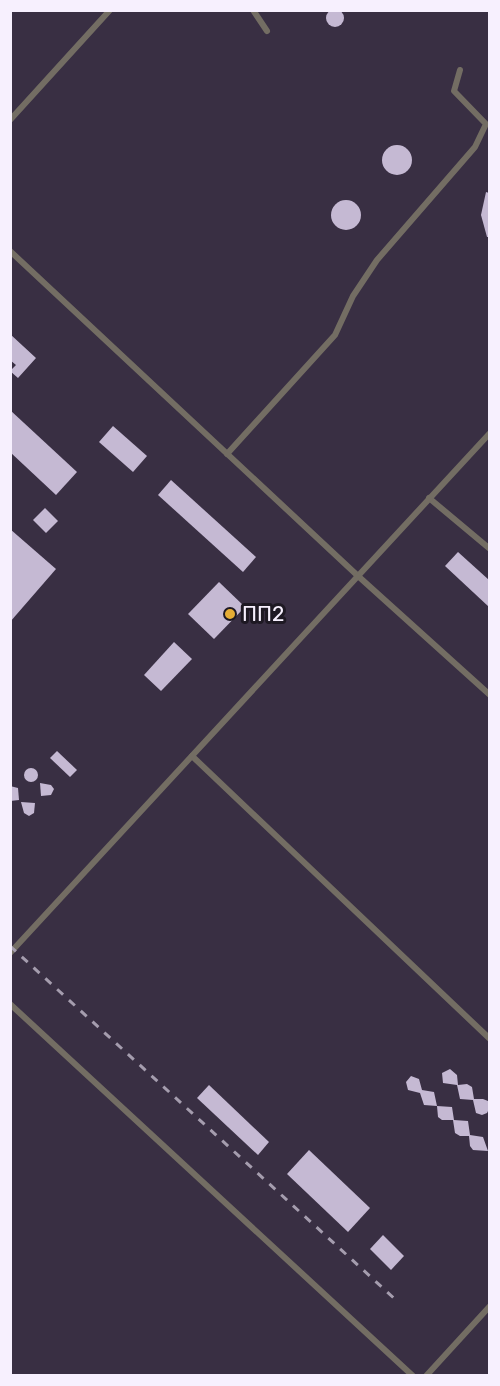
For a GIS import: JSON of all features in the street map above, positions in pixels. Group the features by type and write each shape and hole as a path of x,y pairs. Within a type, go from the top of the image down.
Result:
{"lane":[{"path":"10,120 110,10"},
{"path":"253,10 267,31"},
{"path":"227,454 335,335 353,296 377,260 475,147 488,124 454,91 460,70"},
{"path":"10,251 489,695"},
{"path":"10,952 489,433"},
{"path":"429,498 489,549"},
{"path":"192,756 489,1039"},
{"path":"10,1004 413,1376"},
{"path":"426,1376 489,1306"}],"building":[{"path":"335,9 341,12 344,18 341,24 335,27 329,24 326,18 329,12"},
{"path":"397,145 408,149 412,160 408,171 397,175 386,171 382,160 386,149"},
{"path":"486,192 489,193 489,237 487,237 481,215"},
{"path":"346,200 357,204 361,215 357,226 346,230 335,226 331,215 335,204"},
{"path":"10,334 36,358 18,378 10,371 16,365 10,360"},
{"path":"10,410 77,472 56,495 10,452"},
{"path":"113,426 147,456 133,472 99,442"},
{"path":"171,480 256,557 243,572 158,495"},
{"path":"45,508 58,521 46,533 33,520"},
{"path":"10,529 56,569 10,622"},
{"path":"458,552 489,580 489,607 445,566"},
{"path":"219,582 245,607 214,639 188,614"},
{"path":"174,642 192,659 161,691 144,675"},
{"path":"57,751 77,770 70,777 50,758"},
{"path":"28,768 34,768 38,775 34,782 28,782 24,778 24,772"},
{"path":"40,783 51,785 54,789 51,795 41,796"},
{"path":"10,786 18,788 19,800 10,801"},
{"path":"21,802 35,803 34,813 29,816 24,813"},
{"path":"450,1069 457,1075 458,1085 467,1084 472,1087 474,1099 488,1101 487,1113 482,1115 476,1113 473,1100 460,1099 457,1085 443,1083 442,1073"},
{"path":"411,1076 419,1079 422,1090 434,1092 437,1106 424,1105 420,1093 408,1090 406,1082"},
{"path":"209,1085 269,1142 258,1155 197,1098"},
{"path":"437,1106 452,1107 454,1120 468,1121 470,1135 483,1137 488,1151 473,1150 469,1136 460,1136 455,1133 453,1120 442,1120 438,1117"},
{"path":"309,1150 370,1208 348,1232 287,1174"},
{"path":"383,1235 404,1256 391,1270 370,1249"}],"railway":[{"path":"10,946 397,1301"}],"place":[{"name":"ПП2","path":"230,614"}]}
